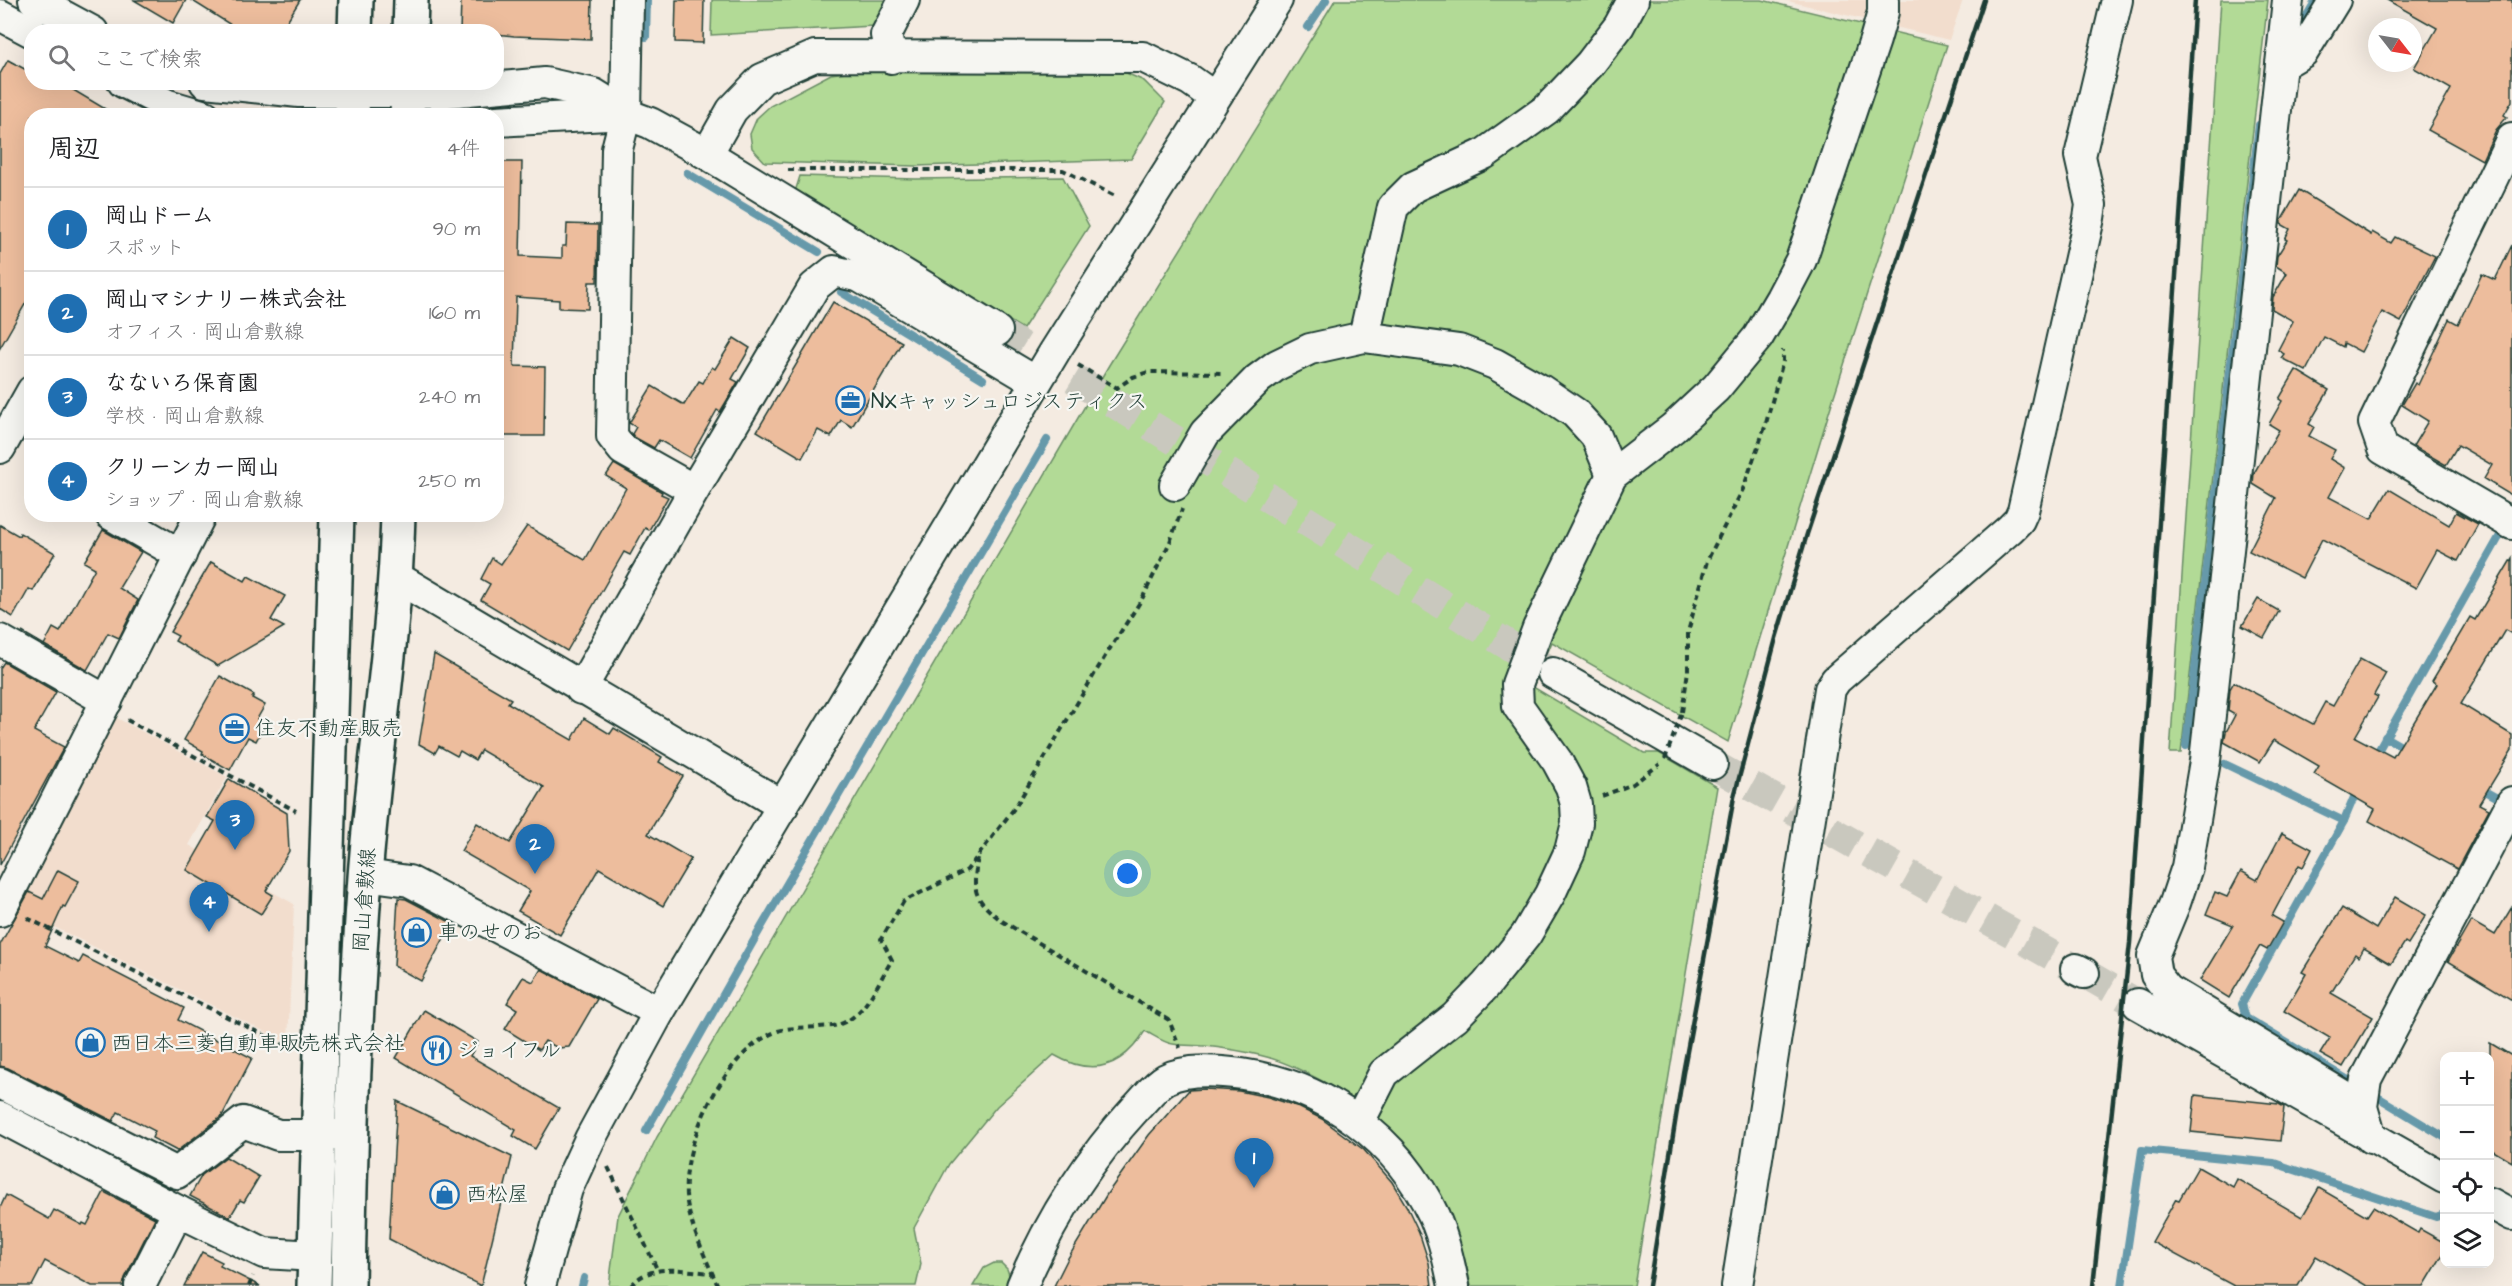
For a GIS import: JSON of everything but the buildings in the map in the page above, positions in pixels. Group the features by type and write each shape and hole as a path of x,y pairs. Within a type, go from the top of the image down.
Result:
{"main road":[{"path":"355,24 356,0"},
{"path":"410,24 411,0"},
{"name":"岡山倉敷線","path":"314,1271 338,522"},
{"name":"岡山倉敷線","path":"348,1286 352,1136 365,875 396,577 398,522"}],"street":[{"path":"34,0 78,24"},
{"path":"628,0 626,114 617,149 610,421 612,436 623,450 694,490"},
{"path":"891,58 886,35 904,0"},
{"path":"540,1286 567,1189 590,1139 660,1012 1036,382 1277,0"},
{"path":"1364,337 1393,207 1413,187 1484,153 1546,109 1590,64 1619,26 1633,0"},
{"path":"1359,1122 1384,1072 1455,1017 1486,985 1526,935 1550,894 1570,851 1577,823 1576,804 1571,787 1557,761 1518,706 1517,684 1539,628 1612,475 1674,428 1716,388 1758,337 1782,298 1801,260 1824,194 1875,40 1882,12 1882,0"},
{"path":"1737,1286 1830,688 1836,680 2010,530 2023,511 2089,218 2091,205 2080,156 2117,0"},
{"path":"2288,0 2205,761 2187,867 2153,956 2156,975 2168,990 2364,1095"},
{"path":"2281,65 2303,52 2335,0"},
{"path":"5,15 24,27"},
{"path":"707,154 732,110 762,79 815,56 1143,57 1190,80 1214,97"},
{"path":"504,88 545,84 594,94 626,114 650,123 707,154 997,331"},
{"path":"138,90 176,108"},
{"path":"192,108 194,90"},
{"path":"280,90 353,97 407,97 480,90"},
{"path":"504,120 626,114"},
{"path":"2512,138 2374,423 2383,449 2512,524"},
{"path":"581,689 694,490 814,287 834,271 860,277 1036,382"},
{"path":"1175,485 1206,433 1258,379 1277,365 1310,349 1364,337 1459,350 1495,364 1575,413 1596,436 1612,475"},
{"path":"0,448 24,405"},
{"path":"124,522 181,555"},
{"path":"1,909 197,522"},
{"path":"396,577 581,689 783,806"},
{"path":"0,640 105,704"},
{"path":"1553,673 1713,764"},
{"path":"2371,1138 2364,1095 2512,802"},
{"path":"365,875 409,881 660,1012"},
{"path":"2138,1004 2440,1175"},
{"path":"1022,1286 1058,1212 1114,1133 1165,1080 1189,1073 1224,1072 1286,1084 1321,1099 1359,1122 1398,1160 1418,1188 1434,1217 1447,1251 1454,1286"},
{"path":"0,1083 177,1173 243,1122 278,1135 352,1136"},
{"path":"0,1117 178,1211 264,1253 314,1271"},
{"path":"2494,1205 2512,1215"},
{"path":"140,1286 178,1211"}],"path":[{"path":"766,190 779,170 1064,170 1118,197"},
{"path":"1576,804 1617,792 1634,784 1665,759 1682,712 1688,671 1688,632 1707,561 1743,489 1765,427 1783,361 1782,340"},
{"path":"1075,363 1117,388 1133,377 1148,372 1232,373 1258,379"},
{"path":"718,1286 698,1241 686,1196 689,1161 701,1118 725,1076 751,1048 778,1031 838,1025 863,1007 892,960 881,939 904,901 967,870 978,857 1016,806 1152,580 1170,542 1188,492 1175,485"},
{"path":"105,704 296,811"},
{"path":"978,857 974,887 979,900 986,909 1002,921 1169,1020 1189,1073"},
{"path":"1,909 296,1050"},
{"path":"607,1166 657,1269"},
{"path":"631,1286 635,1281 657,1269 712,1273"}],"shaded area":[{"path":"1784,0 1963,0 1949,40"},
{"path":"113,716 227,777 189,845 294,904 288,1043 14,907"}],"green space":[{"path":"712,0 887,0 873,26 711,35"},
{"path":"1335,0 1762,0 1947,45 1834,396 1728,742 1552,642 1533,687 1644,753 1659,753 1717,787 1634,1286 1471,1286 1452,1220 1438,1191 1422,1165 1403,1141 1380,1119 1353,1099 1284,1063 1232,1050 1170,1043 1145,1031 1126,1053 1116,1061 1105,1065 1081,1066 1054,1055 997,1106 949,1164 914,1228 921,1264 916,1286 609,1286 618,1216 657,1137 1109,365"},
{"path":"2221,0 2268,0 2181,753 2170,753"},
{"path":"891,66 1115,68 1144,81 1165,102 1131,159 916,166 765,162 752,148 750,134 757,118 770,106 831,74"},
{"path":"800,176 916,179 1063,177 1089,226 1023,329 795,192"},
{"path":"994,1263 1001,1263 1007,1269 1013,1286 973,1286 984,1268"}],"waterway":[{"path":"646,37 647,0"},
{"path":"1308,27 1326,0"},
{"path":"2299,29 2316,0"},
{"path":"2186,746 2259,125"},
{"path":"687,173 819,252"},
{"path":"841,292 983,379"},
{"path":"646,1131 762,926 1047,440"},
{"path":"2374,758 2502,532"},
{"path":"2385,737 2408,750"},
{"path":"2225,764 2344,821"},
{"path":"2479,788 2499,799"},
{"path":"2357,790 2344,821 2242,1004 2246,1018 2358,1086"},
{"path":"2371,1093 2440,1135"},
{"path":"2122,1286 2142,1150 2274,1163 2436,1217 2440,1216"},
{"path":"582,1286 584,1278"}],"tunnel":[{"path":"997,331 1549,670"},
{"path":"1712,764 2076,969"},
{"path":"2084,973 2138,1004"}],"railway":[{"path":"1649,1286 1683,1073 1734,797 1776,638 1807,534 1984,0"},
{"path":"2093,1286 2130,943 2195,0"}],"place":[{"name":"NXキャッシュロジスティクス","path":"850,401"},
{"name":"住友不動産販売","path":"234,728"},
{"name":"なないろ保育園","path":"235,850"},
{"name":"岡山マシナリー株式会社","path":"535,874"},
{"name":"クリーンカー岡山","path":"209,932"},
{"name":"車のせのお","path":"417,932"},
{"name":"西日本三菱自動車販売株式会社","path":"90,1043"},
{"name":"ジョイフル","path":"436,1050"},
{"name":"岡山ドーム","path":"1254,1188"},
{"name":"西松屋","path":"445,1194"}]}
